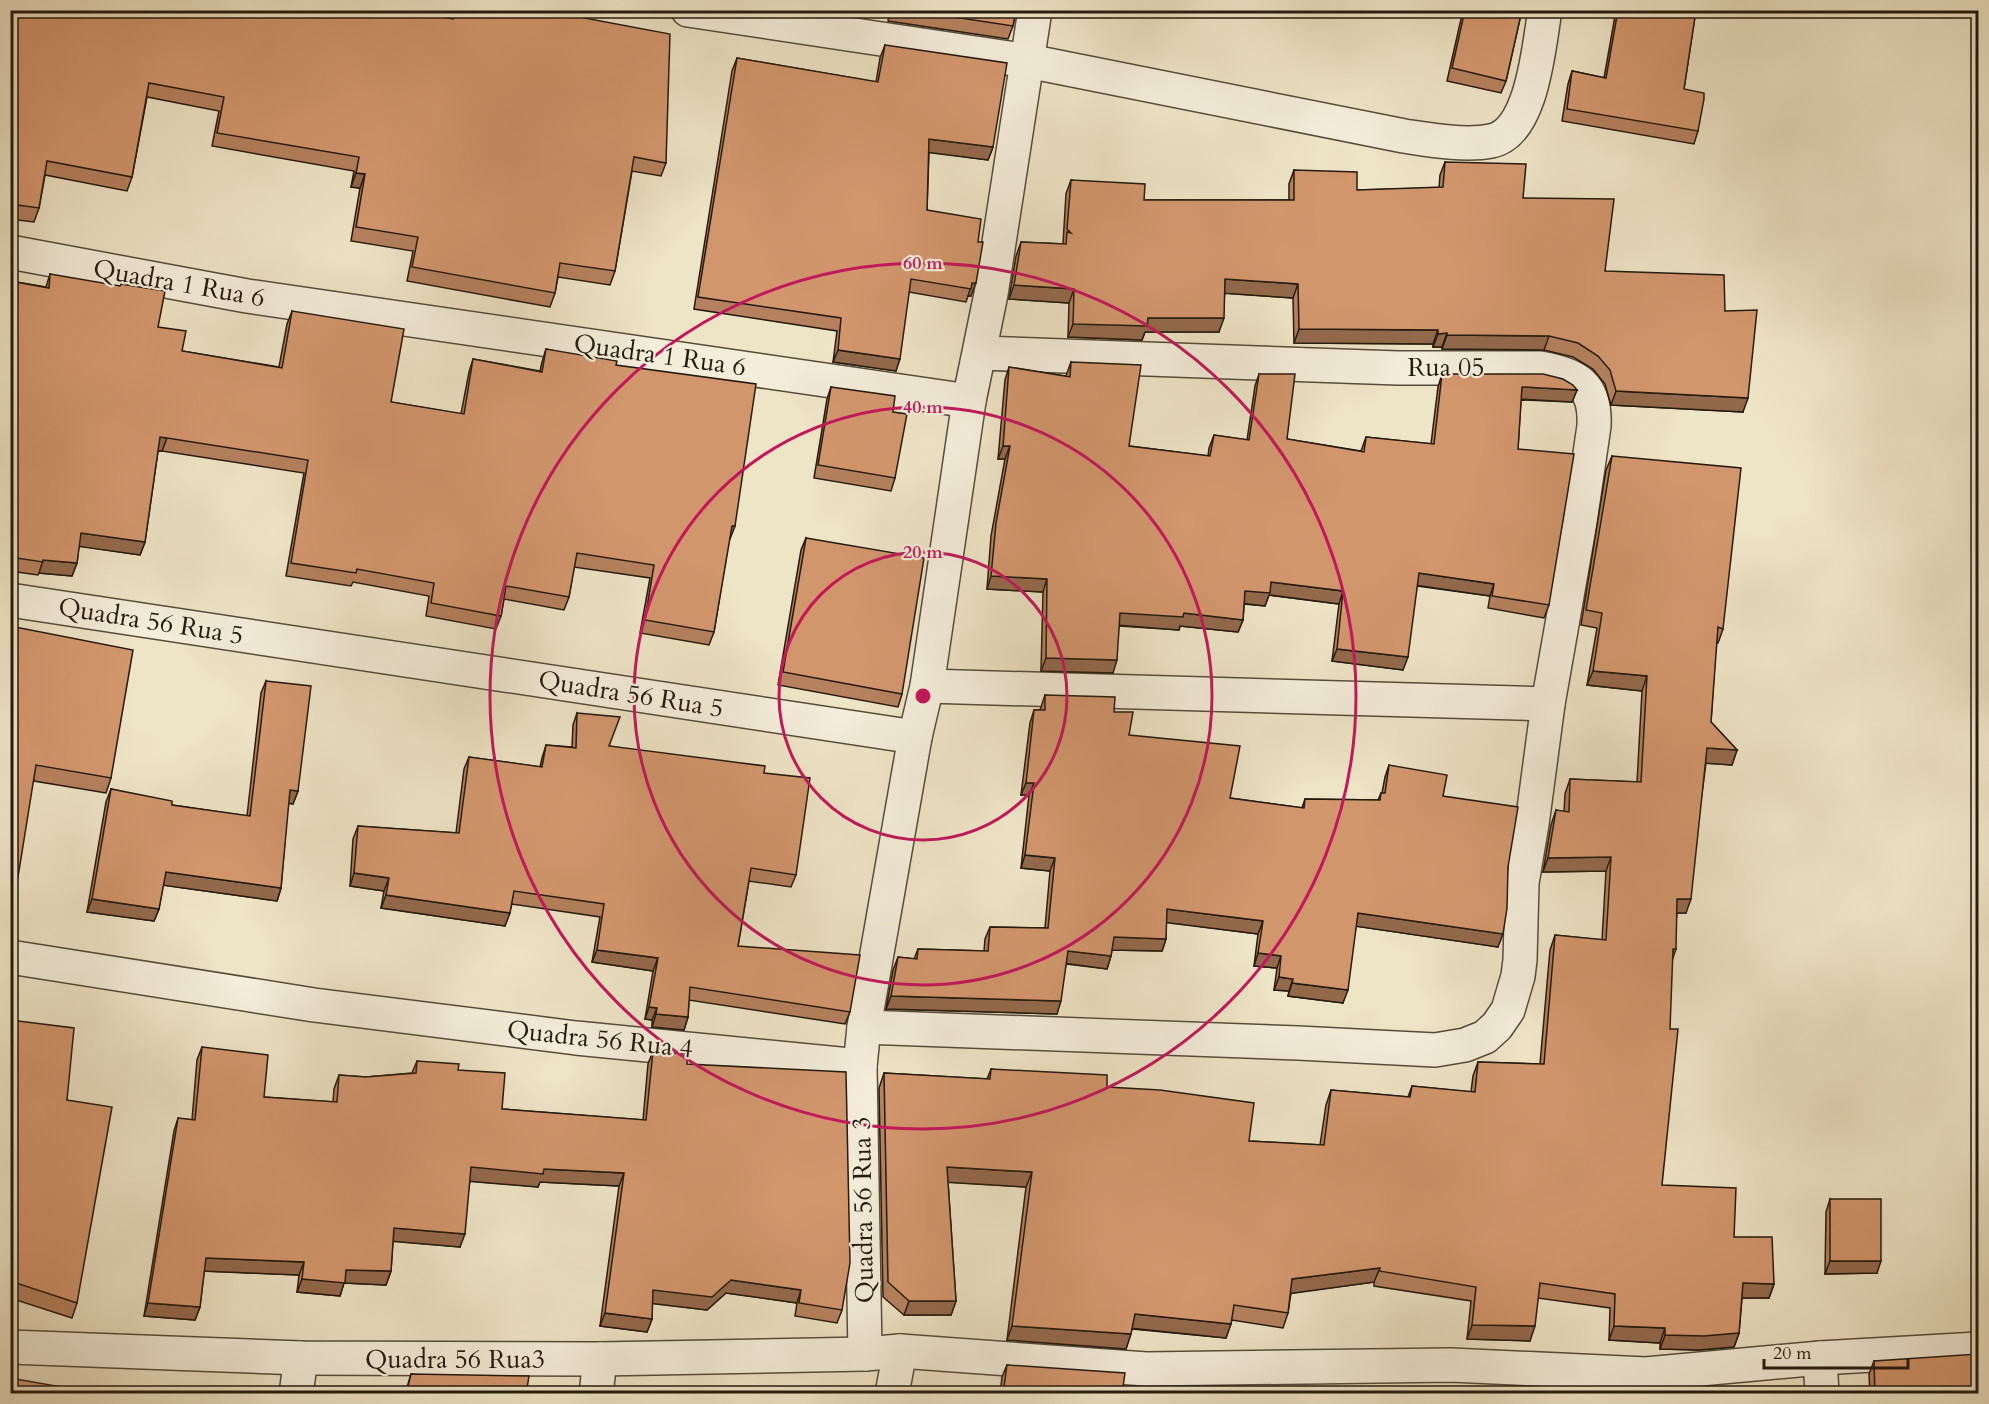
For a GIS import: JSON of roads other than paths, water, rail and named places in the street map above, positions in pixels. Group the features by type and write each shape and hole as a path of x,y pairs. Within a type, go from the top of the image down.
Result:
{"street":[{"path":"688,10 1028,61 1404,136 1456,142 1492,141 1504,136 1514,126 1523,111 1534,74 1545,10"},
{"path":"860,1066 864,1027 915,737 927,686 969,400 980,353 1035,10"},
{"name":"Quadra 1 Rua 6","path":"10,252 247,296 969,400"},
{"name":"Rua 05","path":"864,1027 1435,1050 1466,1045 1485,1037 1508,1010 1518,976 1522,883 1548,704 1580,522 1594,426 1593,401 1590,394 1573,378 1561,371 1540,368 1398,368 980,353"},
{"name":"Quadra 56 Rua 5","path":"10,600 915,737"},
{"path":"927,686 1548,704"},
{"name":"Quadra 56 Rua 4","path":"10,957 314,1005 576,1038 860,1066"},
{"name":"Quadra 56 Rua 3","path":"860,1066 865,1354"},
{"name":"Quadra 56 Rua3","path":"10,1347 302,1358 600,1359 865,1354 900,1351 1143,1381 1449,1379 1646,1384 1820,1358 1978,1349"},
{"path":"892,1394 900,1351"},
{"path":"296,1394 302,1358"},
{"path":"1820,1358 1822,1394"},
{"path":"596,1394 600,1359"}]}
